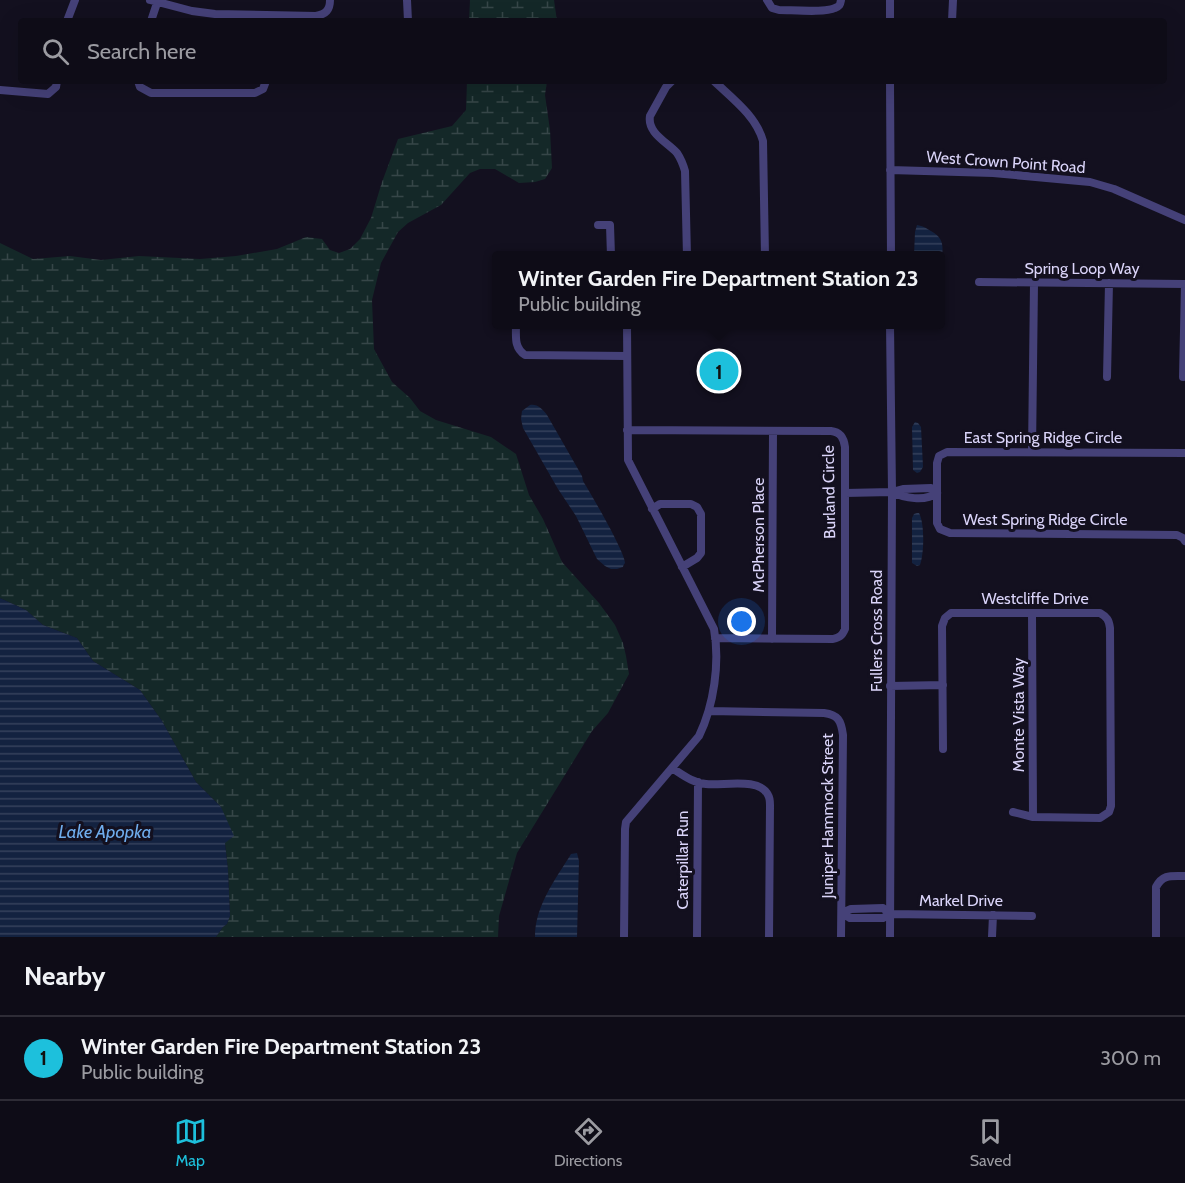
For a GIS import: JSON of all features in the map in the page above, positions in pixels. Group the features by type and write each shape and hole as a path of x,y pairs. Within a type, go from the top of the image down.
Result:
{"street":[{"path":"68,18 75,0"},
{"path":"152,18 155,1 192,11 266,18 325,14 330,7 330,0"},
{"path":"407,0 408,18"},
{"path":"767,0 772,8 779,10 827,10 840,5 841,0"},
{"path":"890,0 890,18"},
{"path":"952,18 953,0"},
{"path":"0,90 48,94 56,84"},
{"path":"139,84 151,93 184,94 255,93 263,89 265,84"},
{"path":"669,84 649,121 653,130 676,153 685,171 687,251"},
{"path":"717,84 753,119 760,130 764,151 765,251"},
{"path":"890,84 891,251"},
{"name":"West Crown Point Road","path":"890,170 993,173 1090,182 1114,189 1185,220"},
{"path":"598,225 610,225 611,251"},
{"name":"Spring Loop Way","path":"979,282 1185,284"},
{"path":"1032,452 1034,283"},
{"path":"1107,377 1108,283"},
{"path":"1183,377 1185,284"},
{"path":"516,329 517,348 525,355 627,356"},
{"path":"624,937 626,822 699,736 712,699 715,638 714,629 628,460 627,329"},
{"name":"Fullers Cross Road","path":"890,329 892,492 890,937"},
{"name":"Burland Circle","path":"627,430 831,431 841,435 844,439 843,634 833,639 715,638"},
{"name":"McPherson Place","path":"772,639 773,431"},
{"name":"East Spring Ridge Circle","path":"937,493 937,463 939,456 946,452 1185,453"},
{"path":"845,493 892,492 903,497 931,497 937,493"},
{"name":"West Spring Ridge Circle","path":"937,493 937,523 940,529 950,533 1177,535 1185,541"},
{"path":"652,509 660,504 691,504 697,507 701,514 701,553 682,567"},
{"name":"Westcliffe Drive","path":"943,749 942,626 945,618 951,613 1100,613 1106,616 1109,621 1110,652 1111,806 1109,812 1100,818 1033,817 1013,812"},
{"name":"Monte Vista Way","path":"1032,613 1033,817"},
{"path":"890,686 943,685"},
{"name":"Juniper Hammock Street","path":"709,711 824,713 833,714 839,720 843,735 842,937"},
{"path":"672,768 687,778 706,784 749,784 764,789 770,805 769,937"},
{"name":"Caterpillar Run","path":"697,937 698,782"},
{"path":"1156,937 1156,887 1166,876 1185,876"},
{"name":"Markel Drive","path":"842,913 850,909 883,908 890,915 1032,916"},
{"path":"992,937 993,915"}],"green space":[{"path":"470,0 554,0 557,18 469,18"},
{"path":"467,84 547,84 545,95 552,168 545,179 519,183 495,169 480,169 470,173 441,205 408,223 398,232 381,263 372,300 374,349 392,382 410,398 420,411 436,420 491,437 516,454 529,495 543,519 562,562 599,603 615,625 623,643 629,674 608,713 592,731 517,853 499,916 498,937 216,937 227,924 230,916 221,807 196,782 162,721 140,690 93,661 77,638 43,625 26,610 0,598 0,243 33,259 70,256 101,260 139,256 200,259 277,249 306,237 322,239 330,250 339,253 350,249 360,239 371,218 398,139 452,126 466,110"}],"water":[{"path":"917,225 936,234 941,242 942,251 914,251"},
{"path":"530,405 538,406 547,415 614,536 624,557 623,567 611,569 597,559 576,516 523,428 522,411"},
{"path":"915,422 921,427 923,467 917,473 913,470 912,427"},
{"path":"919,513 923,547 920,565 917,566 912,563 912,518 914,514"},
{"name":"Lake Apopka","path":"0,598 26,610 43,625 77,638 93,661 140,690 162,721 196,782 221,807 234,836 225,843 230,916 227,924 216,937 0,937"},
{"path":"577,853 579,861 577,937 535,937 538,915 547,894 571,854"}],"place":[{"name":"Winter Garden Fire Department Station 23","path":"719,371"}]}
